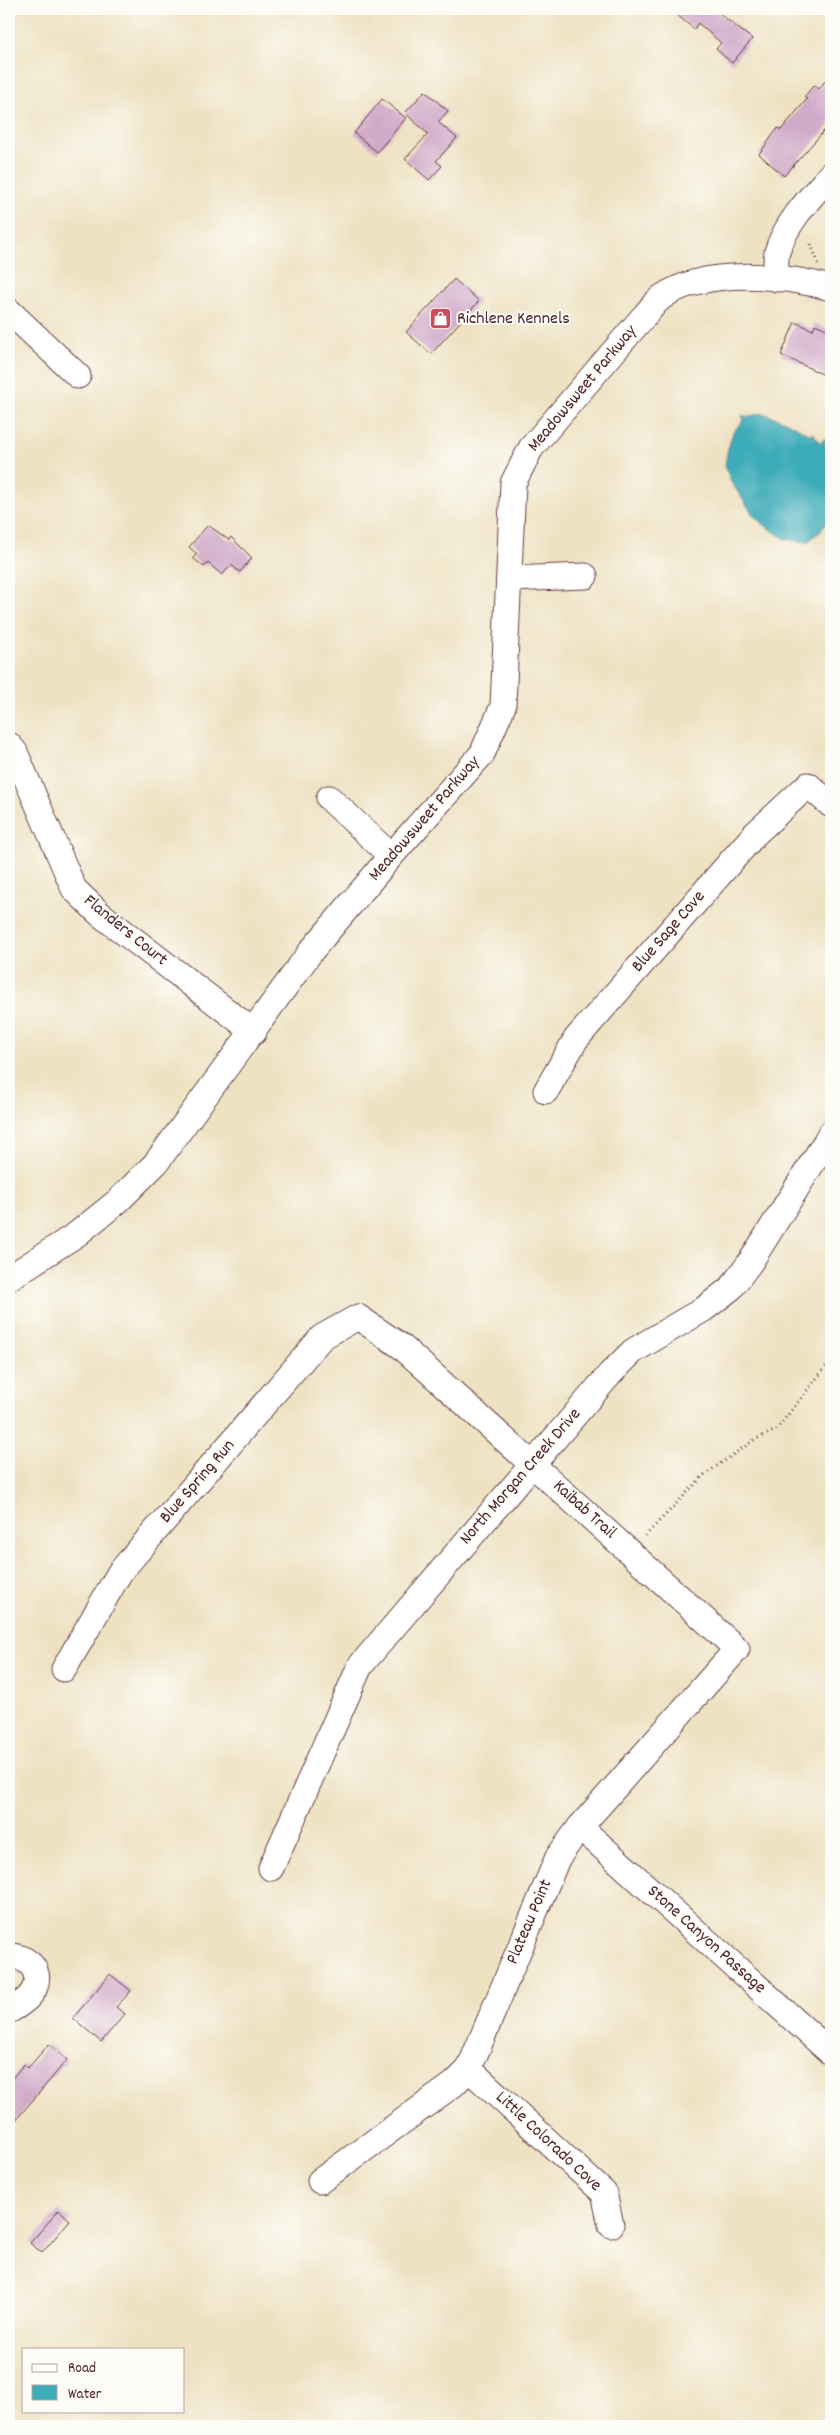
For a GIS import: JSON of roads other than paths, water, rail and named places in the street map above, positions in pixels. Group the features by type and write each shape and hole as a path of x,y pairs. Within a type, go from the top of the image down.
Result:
{"street":[{"path":"777,280 777,252 786,234 806,204 831,174"},
{"name":"Meadowsweet Parkway","path":"9,1278 77,1234 118,1201 156,1163 254,1032 312,950 482,754 503,706 513,483 531,448 660,298 677,288 701,280 737,277 826,281"},
{"path":"9,311 78,376"},
{"path":"510,579 585,576"},
{"name":"Flanders Court","path":"9,745 15,752 74,889 100,914 254,1032"},
{"name":"Blue Sage Cove","path":"546,1091 576,1039 755,834 808,785 831,805"},
{"path":"329,798 392,856"},
{"name":"North Morgan Creek Drive","path":"271,1868 360,1666 610,1374 633,1351 704,1309 731,1288 751,1262 831,1133"},
{"name":"Kaibab Trail","path":"358,1318 402,1347 533,1463 737,1649"},
{"name":"Blue Spring Run","path":"64,1669 120,1572 322,1337 358,1318"},
{"name":"Plateau Point","path":"320,2181 454,2084 469,2069 558,1857 580,1827 737,1649"},
{"name":"Stone Canyon Passage","path":"580,1827 831,2053"},
{"path":"9,1956 21,1957 31,1964 37,1976 35,1988 27,1998 9,2011"},
{"name":"Little Colorado Cove","path":"469,2069 604,2193 611,2225"}],"water":[{"path":"762,413 785,421 809,434 813,433 820,443 825,438 825,446 831,452 831,516 821,531 807,542 785,539 754,516 731,482 725,466 733,432 744,420 742,415 746,417"}],"place":[{"name":"Richlene Kennels","path":"441,319"}]}
